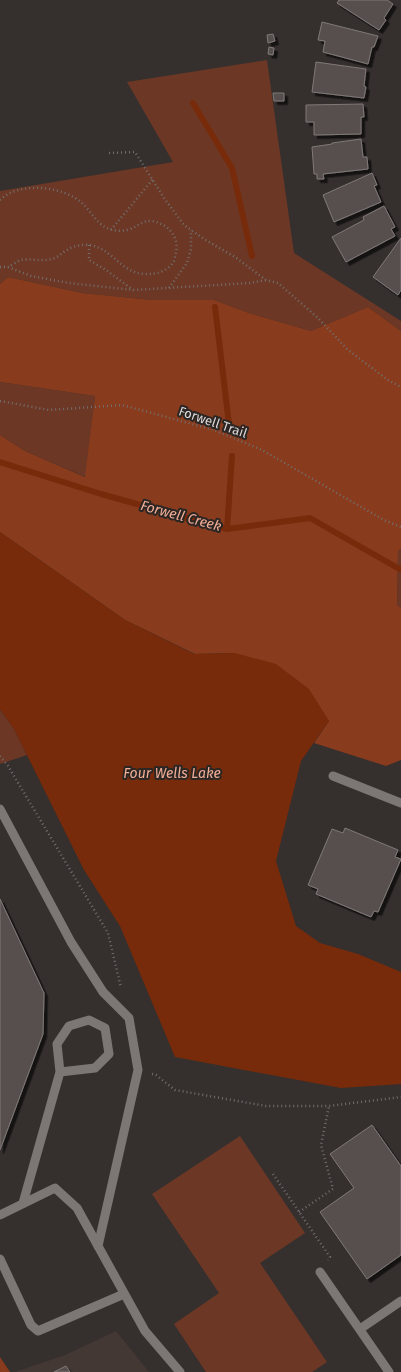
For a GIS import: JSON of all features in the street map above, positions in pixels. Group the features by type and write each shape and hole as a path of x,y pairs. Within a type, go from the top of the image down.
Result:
{"lane":[{"path":"333,776 401,803"},
{"path":"0,809 71,942 102,992 129,1018 138,1070 98,1246"},
{"path":"23,1204 60,1072 57,1044 69,1026 89,1020 105,1028 109,1054 95,1068 60,1072"},
{"path":"0,1215 55,1188 76,1208 145,1331 180,1372"},
{"path":"0,1259 31,1325 38,1331 124,1294"},
{"path":"320,1272 389,1372"},
{"path":"360,1329 401,1301"}],"path":[{"path":"108,153 135,152 184,225 204,240 235,257 266,280 278,283 318,318 348,350 388,380 401,387"},
{"path":"111,230 153,179"},
{"path":"0,200 13,192 28,188 40,188 62,192 81,202 106,228 116,232 130,230 142,222 151,221 162,224 172,231 177,242 176,253 172,264 162,272 148,274 135,272 121,264 103,249 89,245 77,246 68,249 57,257 43,260 20,260 8,267"},
{"path":"169,288 187,263 191,249 191,230"},
{"path":"89,245 89,260 106,270 133,290"},
{"path":"0,267 8,267 30,276 69,283 133,290 250,283 266,280"},
{"name":"Forwell Trail","path":"0,401 49,410 122,405 214,430 262,450 384,520 401,527"},
{"path":"0,756 12,773 108,933 129,1018"},
{"path":"138,1070 156,1075 175,1090 266,1106 329,1106 401,1096"},
{"path":"299,1212 333,1189 320,1145 329,1106"},
{"path":"273,1174 330,1257 320,1272"}],"shaded area":[{"path":"267,60 294,253 401,321 401,331 368,307 311,331 249,313 214,300 152,300 82,293 8,277 0,284 0,191 173,162 127,82"},
{"path":"8,277 82,293 152,300 214,300 249,313 311,331 368,307 401,331 401,549 398,551 397,605 401,608 401,760 386,766 314,743 329,721 235,653 195,654 125,620 0,532 0,435 25,451 85,477 95,396 0,382 0,284"},
{"path":"0,382 95,396 86,477 25,451 0,435"},
{"path":"401,549 401,608 397,605 398,551"},
{"path":"0,709 14,729 27,755 0,764"},
{"path":"240,1136 305,1233 260,1263 327,1362 312,1372 206,1372 174,1324 219,1293 152,1194"},
{"path":"116,1331 149,1372 15,1372 65,1355"},
{"path":"0,1357 10,1372 0,1372"}],"water":[{"name":"Four Wells Lake","path":"0,532 125,620 194,654 235,653 276,664 309,689 329,721 301,761 276,861 296,926 320,943 358,954 401,972 401,1084 341,1088 175,1057 120,926 84,870 14,729 0,709"}],"building":[{"path":"339,0 387,0 393,4 384,18 386,20 379,30 337,3"},
{"path":"322,22 378,36 374,47 372,47 368,64 323,52 325,41 318,40"},
{"path":"273,34 275,41 268,43 267,35"},
{"path":"269,47 274,48 273,55 268,54"},
{"path":"316,62 366,69 364,86 366,87 364,98 312,92"},
{"path":"273,93 284,93 284,101 274,101"},
{"path":"363,104 364,117 361,117 361,134 314,135 314,122 306,122 306,105"},
{"path":"361,139 363,157 367,157 368,169 323,174 324,179 317,179 317,174 314,174 312,147"},
{"path":"372,173 377,185 374,186 381,202 334,222 323,195"},
{"path":"384,206 395,227 391,229 395,236 346,262 332,237 364,220 363,217"},
{"path":"401,238 401,290 398,295 373,277"},
{"path":"345,828 398,850 395,857 401,859 378,912 374,911 371,917 316,894 318,889 308,885 332,829 343,833"},
{"path":"0,899 44,993 43,1034 0,1150"},
{"path":"372,1125 401,1166 401,1255 367,1279 320,1212 354,1188 330,1154"},
{"path":"66,1366 70,1372 54,1372"}],"waterway":[{"path":"193,103 232,168 252,256"},
{"path":"215,307 229,424"},
{"path":"227,529 232,456"},
{"name":"Forwell Creek","path":"0,462 101,494 227,529 310,518 401,570"}]}
